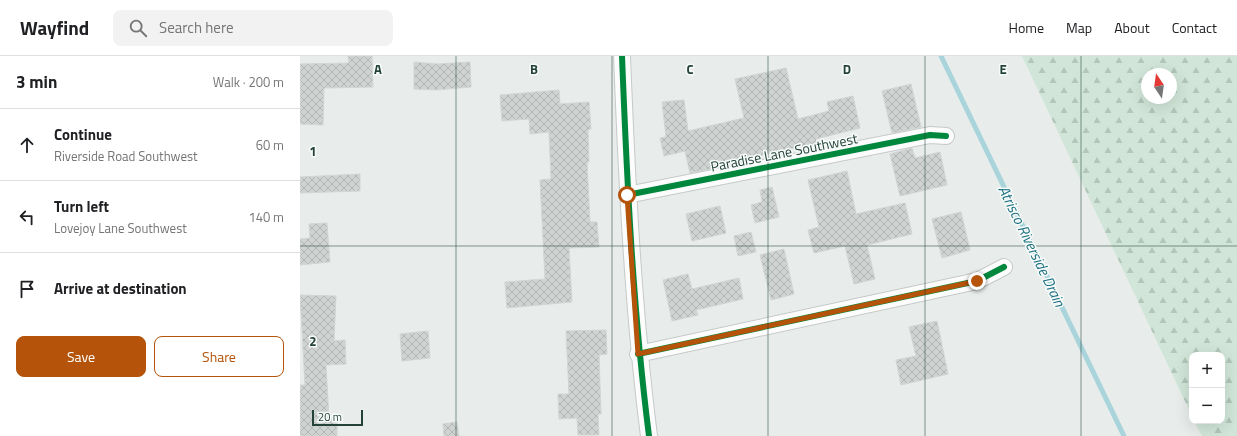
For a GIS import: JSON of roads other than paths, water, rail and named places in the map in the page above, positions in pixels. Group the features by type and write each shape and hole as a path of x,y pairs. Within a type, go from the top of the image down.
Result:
{"street":[{"path":"622,56 627,195 638,354 649,436"},
{"name":"Paradise Lane Southwest","path":"627,195 930,135 946,136"},
{"path":"638,354 977,281 1004,267"}],"waterway":[{"name":"Atrisco Riverside Drain","path":"941,56 1124,436"}]}
